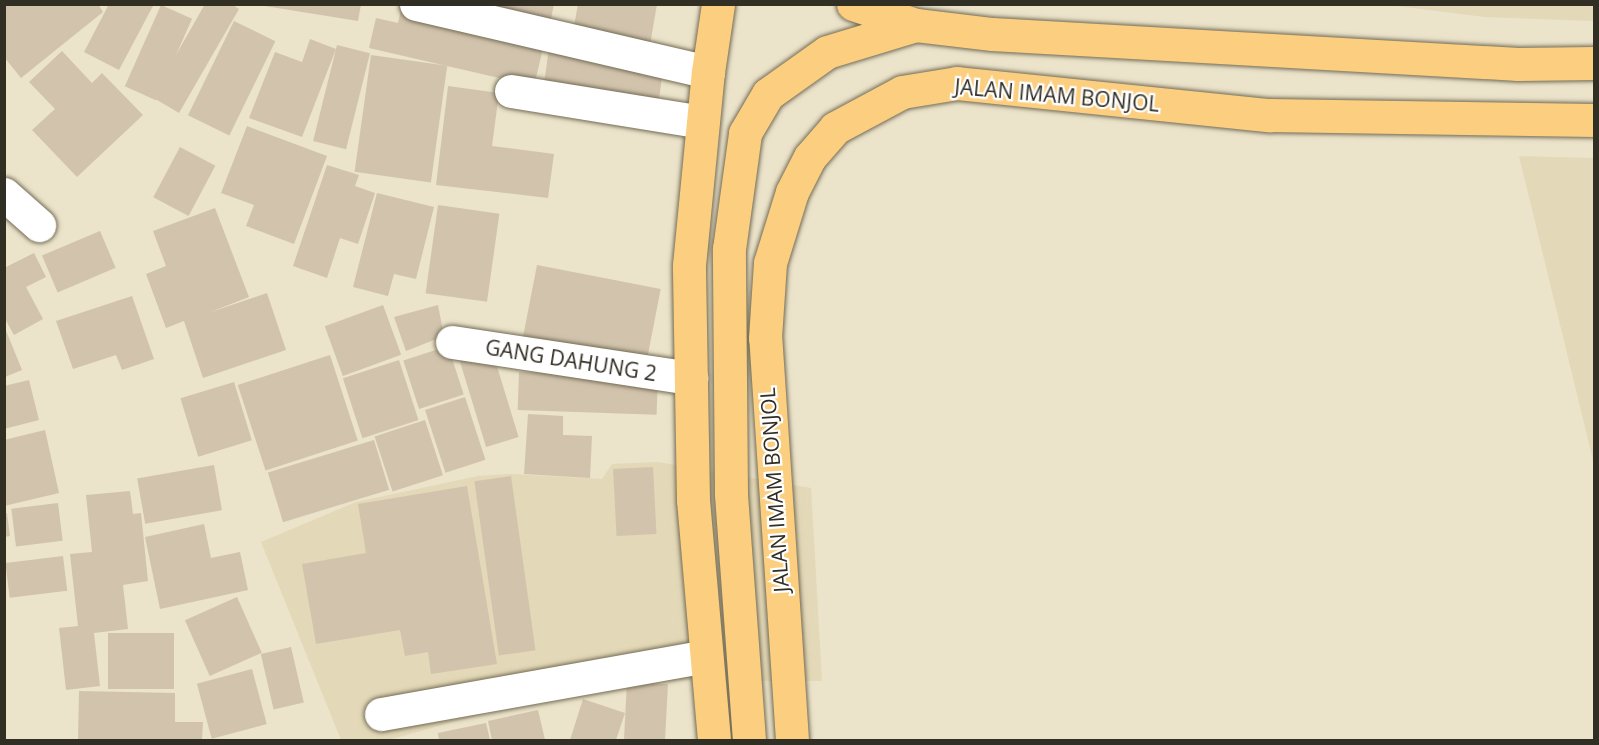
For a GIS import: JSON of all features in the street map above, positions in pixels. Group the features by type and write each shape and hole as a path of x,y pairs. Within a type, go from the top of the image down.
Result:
{"main road":[{"path":"714,741 693,500 689,265 708,72 718,4"},
{"path":"853,4 916,25 992,34 1518,64 1594,63"},
{"path":"749,741 731,482 729,249 745,132 768,94 827,52 916,25"},
{"name":"JALAN IMAM BONJOL","path":"792,741 765,338 770,263 792,192 810,157 835,128 902,92 957,83 1269,115 1594,120"}],"street":[{"path":"416,4 708,72"},
{"path":"511,91 703,122"},
{"path":"4,194 39,225"},
{"name":"GANG DAHUNG 2","path":"452,342 691,378"},
{"path":"381,714 706,656"}],"shaded area":[{"path":"1390,5 1594,5 1594,21 1485,17"},
{"path":"1519,156 1594,158 1594,464"},
{"path":"658,462 811,488 822,681 623,680 588,691 486,713 388,740 341,740 261,542 356,502 478,476 512,474 602,479 612,464"}],"building":[{"path":"4,4 98,4 103,12 21,78 4,57"},
{"path":"109,4 154,4 119,70 84,52"},
{"path":"205,4 231,4 239,9 179,113 152,97"},
{"path":"253,4 361,4 358,21"},
{"path":"459,4 554,4 550,24"},
{"path":"578,4 657,4 650,45 573,32"},
{"path":"161,5 192,19 156,100 125,86"},
{"path":"402,6 545,40 534,86 369,48 376,18 398,23"},
{"path":"234,21 275,41 229,136 188,115"},
{"path":"310,39 336,49 302,137 249,118 275,52 302,62"},
{"path":"337,45 370,53 346,149 313,141"},
{"path":"549,48 664,64 659,99 544,83"},
{"path":"62,51 92,83 102,73 143,115 77,177 32,130 55,109 29,82"},
{"path":"371,55 447,66 431,183 355,172"},
{"path":"448,86 499,93 492,146 554,154 548,198 436,185"},
{"path":"247,126 327,156 294,244 246,226 254,205 221,193"},
{"path":"180,147 215,166 189,216 153,197"},
{"path":"327,165 359,175 355,186 375,193 358,244 340,238 327,278 293,266"},
{"path":"377,193 434,207 416,279 394,274 388,296 353,287"},
{"path":"438,205 499,214 487,302 426,293"},
{"path":"215,208 249,297 208,313 267,293 286,350 203,378 184,321 166,328 146,274 166,266 153,231"},
{"path":"100,231 116,268 58,292 42,256"},
{"path":"34,253 46,277 26,287 43,319 14,335 4,317 4,268"},
{"path":"537,265 661,289 646,366 522,342"},
{"path":"132,296 154,359 122,370 116,355 73,369 56,321"},
{"path":"383,305 401,355 343,376 325,326"},
{"path":"438,305 444,336 406,351 394,317"},
{"path":"5,328 22,370 5,377"},
{"path":"448,346 464,395 419,409 403,361"},
{"path":"492,350 519,437 486,447 459,360"},
{"path":"330,355 358,441 266,471 238,385"},
{"path":"399,360 418,420 362,438 343,378"},
{"path":"519,372 658,377 657,415 518,410"},
{"path":"29,380 39,420 4,429 4,386"},
{"path":"234,382 252,440 198,457 180,398"},
{"path":"465,397 485,460 445,473 425,410"},
{"path":"528,414 563,416 563,435 592,436 590,478 524,474"},
{"path":"425,420 443,475 393,492 375,436"},
{"path":"45,430 59,493 4,506 4,440"},
{"path":"374,440 389,490 283,522 268,472"},
{"path":"214,465 222,510 145,524 137,479"},
{"path":"653,467 657,534 617,536 613,469"},
{"path":"511,476 535,650 499,655 474,481"},
{"path":"467,486 497,664 431,674 428,652 405,656 400,630 316,644 302,564 366,553 358,504"},
{"path":"130,491 133,514 141,513 148,581 123,585 128,629 94,633 100,686 66,690 59,628 78,626 70,554 92,552 86,495"},
{"path":"58,503 63,541 16,546 11,509"},
{"path":"7,513 10,536 4,537 4,514"},
{"path":"204,524 211,558 240,552 248,590 160,609 145,537"},
{"path":"63,556 67,591 10,598 5,563"},
{"path":"237,597 262,653 210,676 185,620"},
{"path":"108,633 174,633 174,689 108,689"},
{"path":"291,647 304,703 274,710 261,654"},
{"path":"252,669 267,724 212,739 197,684"},
{"path":"627,682 668,684 665,740 624,740"},
{"path":"79,691 175,693 175,722 203,722 202,740 78,740"},
{"path":"583,699 625,713 616,740 570,740"},
{"path":"538,710 545,740 492,740 488,721"},
{"path":"486,723 490,740 439,740 438,733"}]}
